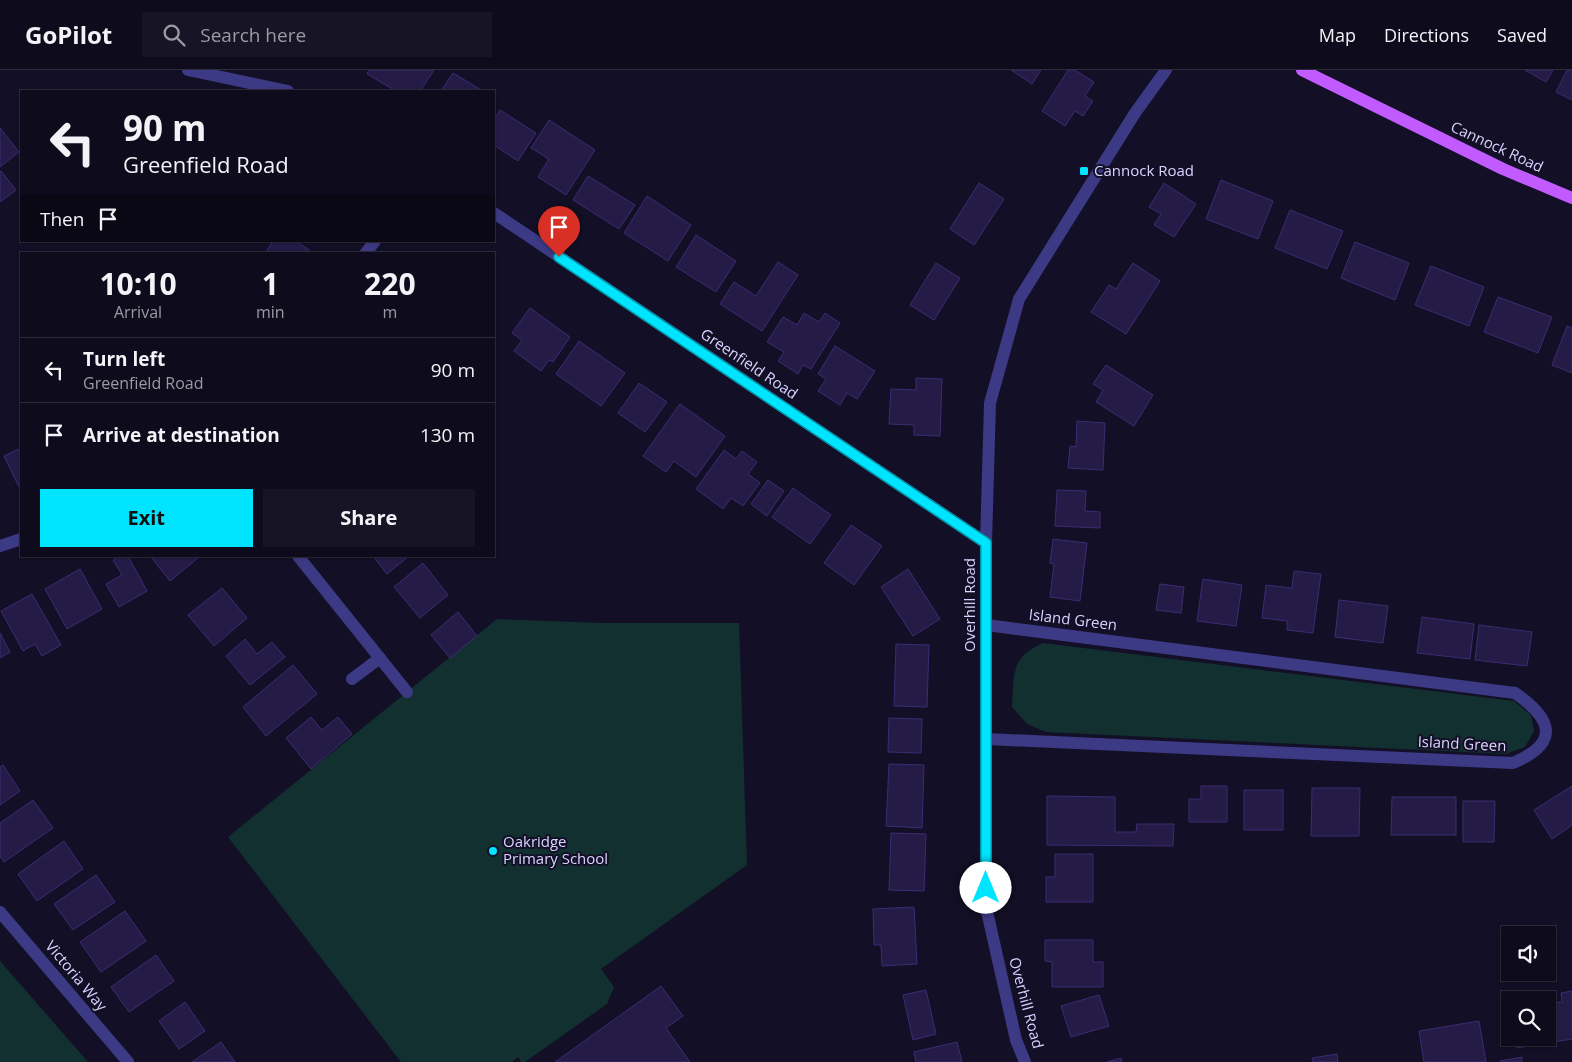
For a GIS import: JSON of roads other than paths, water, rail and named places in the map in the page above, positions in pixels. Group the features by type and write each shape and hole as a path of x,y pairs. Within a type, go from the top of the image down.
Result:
{"main road":[{"name":"Cannock Road","path":"1302,70 1503,169 1572,198"}],"street":[{"path":"188,70 283,90"},
{"name":"Overhill Road","path":"1026,1062 1016,1040 986,907 986,543 990,404 1019,299 1134,113 1166,70"},
{"name":"Greenfield Road","path":"495,214 986,543"},
{"path":"0,546 20,539"},
{"path":"299,557 407,692"},
{"name":"Island Green","path":"986,625 1514,693 1533,706 1544,719 1546,734 1540,746 1528,757 1513,763 986,739"},
{"path":"352,679 380,658"},
{"name":"Victoria Way","path":"0,912 128,1062"}],"place":[{"name":"Cannock Road","path":"1084,171"},
{"name":"Oakridge Primary School","path":"493,851"}]}
